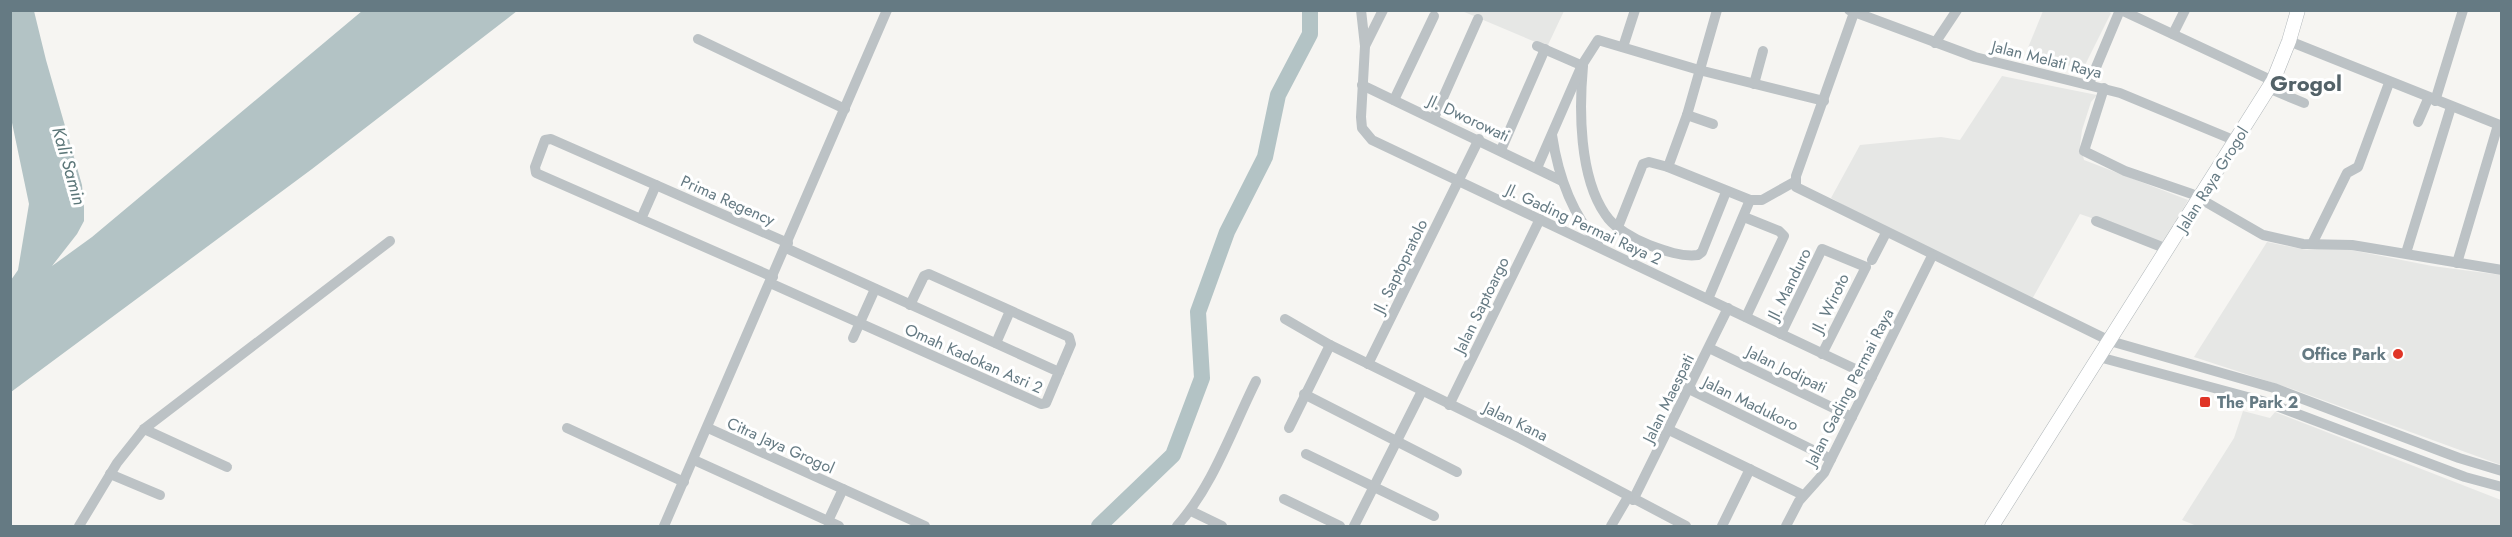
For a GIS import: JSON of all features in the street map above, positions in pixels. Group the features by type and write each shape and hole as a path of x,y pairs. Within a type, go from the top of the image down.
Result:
{"main road":[{"name":"Jalan Raya Grogol","path":"1992,526 2200,199 2270,84 2289,41 2298,10"}],"street":[{"path":"664,526 787,246 887,10"},
{"path":"1361,10 1365,46"},
{"path":"1365,46 1383,10"},
{"path":"1623,47 1635,10"},
{"path":"1668,167 1687,116 1717,10"},
{"path":"1935,43 1957,10"},
{"path":"2089,84 2121,10 2173,34 2304,103"},
{"path":"2173,34 2185,10"},
{"path":"2418,122 2432,100 2463,10"},
{"path":"1618,226 1643,164 1649,162 1668,167 1750,200 1762,200 1794,182 1824,101 1853,11"},
{"name":"Jalan Melati Raya","path":"1853,11 1935,43 1991,61 2104,88 2236,141"},
{"path":"1394,100 1434,16"},
{"path":"1434,118 1478,19"},
{"path":"698,39 845,109"},
{"path":"1537,168 1582,65 1595,41 1824,101"},
{"path":"2289,41 2500,126 2457,263"},
{"name":"Jl. Gading Permai Raya 2","path":"1365,46 1361,117 1367,136 1872,377"},
{"path":"1501,150 1541,47 1582,65"},
{"path":"1754,84 1763,51"},
{"path":"1582,65 1582,144 1598,201 1605,215 1644,243 1662,250 1698,255 1702,252 1726,192"},
{"path":"2312,244 2346,173 2358,167 2389,83"},
{"name":"Jl. Dworowati","path":"1362,85 1479,139 1562,181"},
{"path":"2104,88 2084,151 2095,159 2200,199 2254,232 2312,244 2352,245 2502,270"},
{"path":"2406,253 2451,107"},
{"path":"1687,116 1713,124"},
{"path":"1552,134 1562,181 1586,230 1602,248"},
{"name":"Prima Regency","path":"772,280 536,173 535,167 545,140 551,139 787,246"},
{"name":"Jl. Saptopratolo","path":"1368,364 1479,139"},
{"path":"1794,182 1796,187 1803,192 2110,341 2274,388 2459,458 2502,471"},
{"name":"Prima Regency","path":"641,219 656,185"},
{"path":"1708,299 1750,200"},
{"path":"1744,215 1784,234 1746,317"},
{"name":"Jalan Saptoargo","path":"1449,405 1540,219"},
{"path":"2096,221 2167,249"},
{"name":"Jl. Wiroto","path":"1822,354 1886,232"},
{"path":"79,526 110,474 144,429 390,241"},
{"name":"Omah Kadokan Asri 2","path":"787,246 874,289 1059,372"},
{"name":"Jl. Manduro","path":"1781,334 1824,248 1869,263"},
{"name":"Jalan Gading Permai Raya","path":"1786,526 1803,495 1819,480 1831,459 1932,255"},
{"name":"Omah Kadokan Asri 2","path":"772,280 859,323 1041,404 1046,403 1071,344 1069,338 929,274 924,276 910,305"},
{"path":"852,338 874,289"},
{"name":"Jalan Maespati","path":"1611,526 1669,430 1728,308"},
{"name":"Omah Kadokan Asri 2","path":"996,343 1011,311"},
{"name":"Jalan Kana","path":"1285,319 1330,345 1521,439 1686,526"},
{"path":"1289,428 1330,345"},
{"name":"Jalan Jodipati","path":"1709,348 1852,417"},
{"path":"2099,357 2266,402 2465,477 2502,487"},
{"path":"1177,526 1191,511 1256,381"},
{"name":"Jalan Madukoro","path":"1689,389 1831,459"},
{"path":"1354,526 1422,391"},
{"path":"1304,394 1457,472"},
{"path":"567,428 684,482"},
{"name":"Citra Jaya Grogol","path":"708,428 925,526"},
{"path":"144,429 227,467"},
{"path":"1669,430 1803,495"},
{"path":"1306,454 1434,516"},
{"path":"694,460 839,526"},
{"path":"1722,526 1750,470"},
{"path":"110,474 160,495"},
{"name":"Citra Jaya Grogol","path":"828,521 843,489"},
{"path":"1284,500 1340,526"},
{"path":"1191,511 1222,526"}],"shaded area":[{"path":"2106,10 2111,13 2085,65 2075,67 2025,55 2043,11"},
{"path":"1462,11 1564,11 1547,47"},
{"path":"2002,76 2097,95 2091,102 2082,130 2080,145 2084,160 2188,200 2164,243 2080,214 2031,301 1898,236 1831,198 1860,145 1941,137 1960,140"},
{"path":"2267,242 2307,250 2336,247 2432,266 2501,275 2501,465 2298,391 2194,357"},
{"path":"2243,411 2270,418 2275,412 2501,500 2501,526 2197,526 2182,520 2234,438"}],"water":[{"name":"Kali Samin","path":"11,10 34,11 82,185 84,221 77,234 52,266 92,237 362,11 517,11 312,169 11,392 11,280 18,270 29,204 11,118"}],"waterway":[{"path":"1099,526 1173,455 1202,378 1198,312 1227,232 1265,157 1278,95 1310,34 1310,10"}],"place":[{"name":"Office Park","path":"2398,354"},
{"name":"The Park 2","path":"2205,402"}],"district":[{"name":"Grogol","path":"2306,83"}]}
